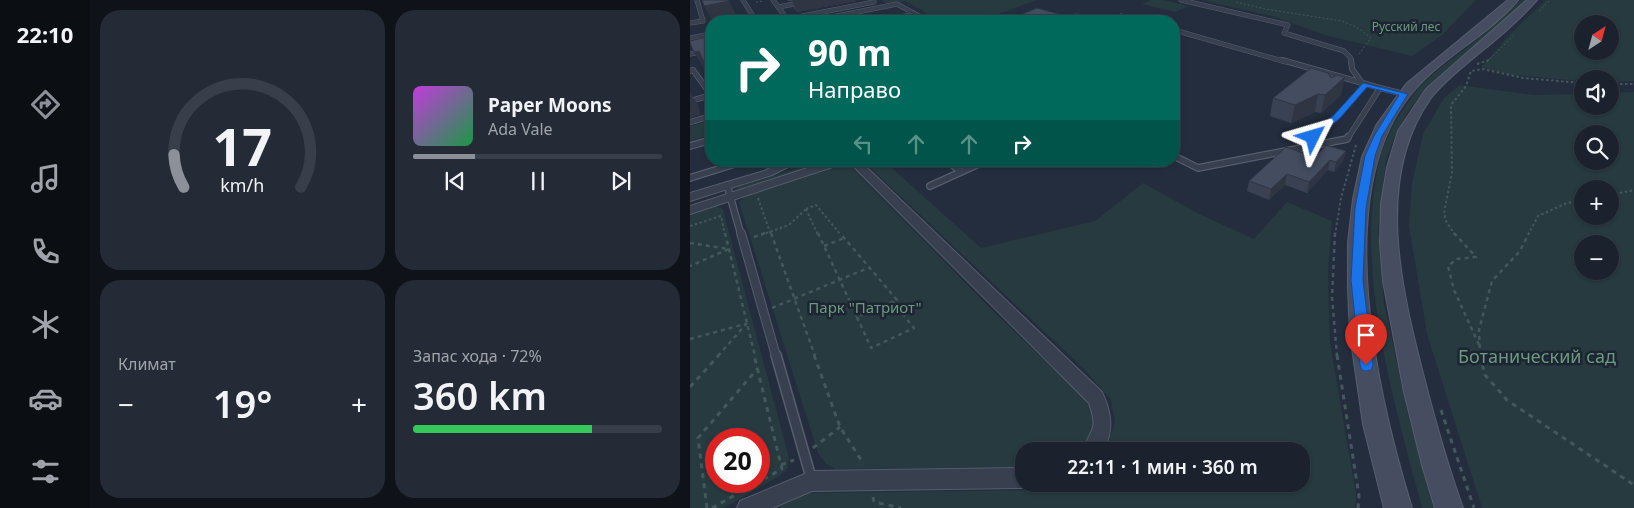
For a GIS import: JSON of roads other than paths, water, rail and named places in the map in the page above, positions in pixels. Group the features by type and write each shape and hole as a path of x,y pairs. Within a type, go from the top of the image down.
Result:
{"main road":[{"path":"1398,508 1388,474 1368,381 1357,280 1361,208 1370,156 1378,136 1404,94 1428,71 1513,0"},
{"path":"1448,508 1435,470 1400,326 1393,284 1389,212 1394,162 1414,115 1429,93 1445,76 1533,8"},
{"path":"1387,508 1388,474"}],"street":[{"path":"690,210 780,167"},
{"path":"690,197 754,189 822,167"},
{"path":"859,167 1096,398 1103,416 1099,442"},
{"path":"743,498 812,480 1015,478"}],"lane":[{"path":"690,23 703,21 696,0"},
{"path":"743,0 752,15"},
{"path":"773,0 784,15"},
{"path":"778,8 818,0"},
{"path":"1181,0 1288,25 1284,33 1344,51 1350,57 1352,69 1364,84"},
{"path":"806,15 872,1 880,7"},
{"path":"841,15 897,4 916,15"},
{"path":"1180,32 1404,94"},
{"path":"690,38 705,35"},
{"path":"690,54 705,51"},
{"path":"690,71 693,70 705,87"},
{"path":"1335,84 1342,78"},
{"path":"1325,143 1313,137 1313,134 1337,117 1364,84"},
{"path":"1180,159 1198,168 1348,139 1380,88"},
{"path":"690,100 705,96"},
{"path":"690,122 705,118"},
{"path":"690,146 705,142"},
{"path":"690,178 725,167"},
{"path":"955,167 961,172"},
{"path":"930,186 972,167"},
{"path":"729,191 812,480"}],"park label":[{"name":"Русский лес","path":"1406,27"},
{"name":"Парк \"Патриот\"","path":"865,308"},
{"name":"Ботанический сад","path":"1537,357"}]}
